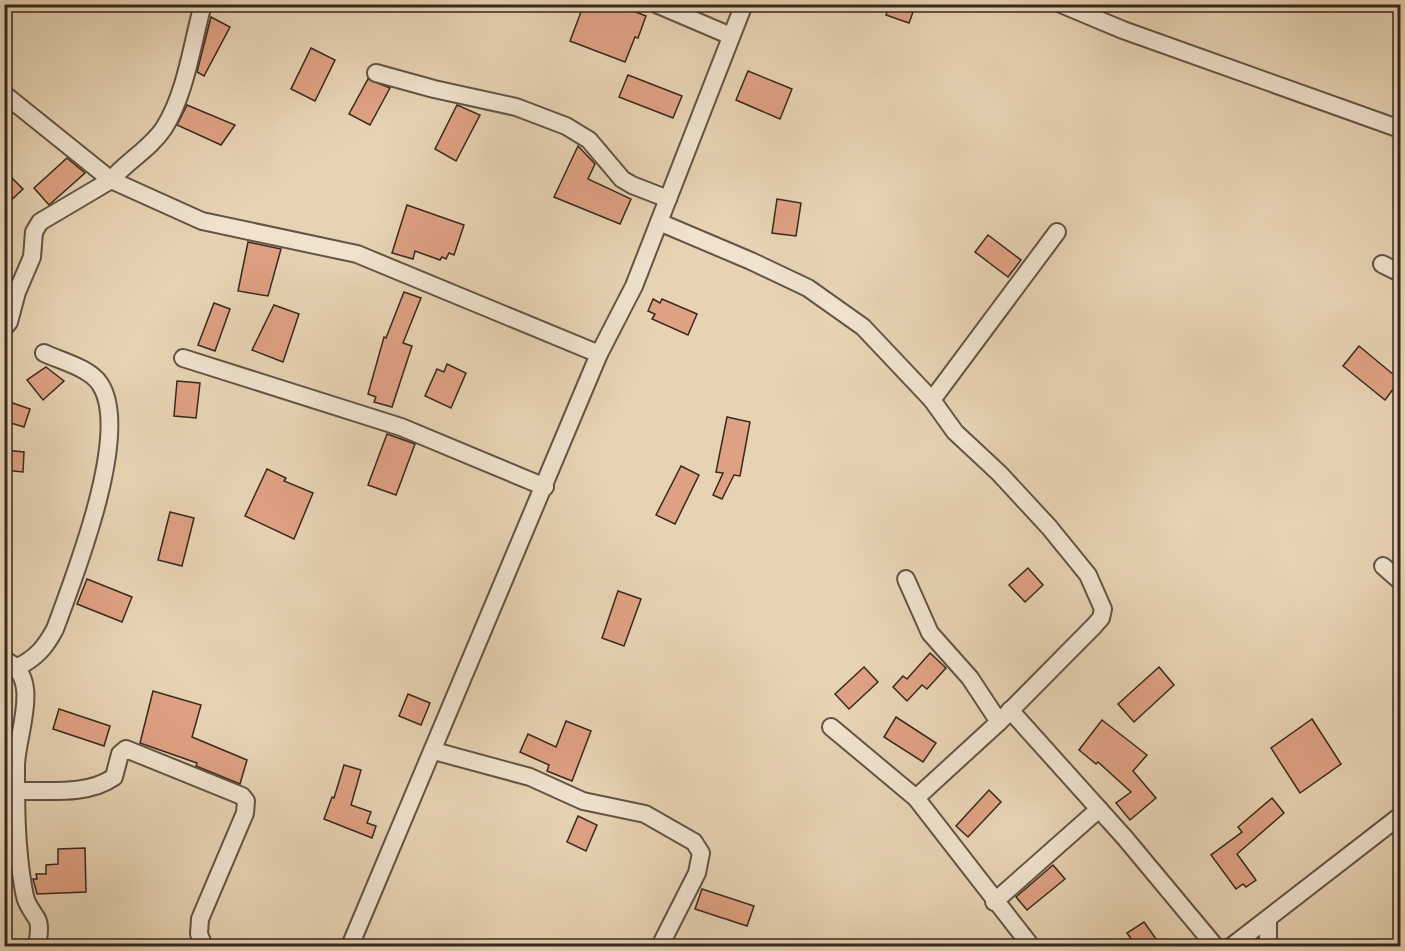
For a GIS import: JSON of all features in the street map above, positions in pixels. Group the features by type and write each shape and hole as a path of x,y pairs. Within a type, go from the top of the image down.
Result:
{"street":[{"path":"4,328 9,322 17,292 28,268 34,232 40,222 111,180 163,129 183,78 203,4"},
{"path":"656,4 731,36"},
{"path":"350,946 434,751 599,354 634,286 744,4"},
{"path":"1061,4 1123,30 1401,129"},
{"path":"376,73 434,89 516,107 566,126 589,140 622,179 668,199"},
{"path":"4,94 111,180 202,221 357,254 599,354"},
{"path":"659,222 808,288 862,327 932,400 955,432 999,472 1049,527 1088,575 1103,609 1101,618 1004,716 916,798"},
{"path":"932,400 1057,232"},
{"path":"1382,264 1401,273"},
{"path":"10,664 31,660 44,648 55,629 100,494 109,438 107,400 99,383 85,372 44,353"},
{"path":"183,358 401,427 545,487"},
{"path":"1383,566 1401,581"},
{"path":"906,579 930,633 1004,716 1099,809 1215,946"},
{"path":"10,664 22,676 26,707 16,750 18,856 27,906 38,925 37,946"},
{"path":"831,727 916,798 994,902 1031,946"},
{"path":"16,791 77,789 100,785 114,777 120,754 126,749 242,796 246,801 245,813 200,919 199,934 204,946"},
{"path":"434,751 530,777 583,801 645,814 694,842 701,853 698,873 660,946"},
{"path":"994,902 1099,809"},
{"path":"1232,946 1401,816"},
{"path":"1268,920 1268,946"}],"building":[{"path":"584,4 615,4 646,16 638,38 635,37 625,62 570,41"},
{"path":"890,4 916,4 909,23 886,15"},
{"path":"211,17 230,27 204,76 197,72"},
{"path":"311,48 335,60 315,101 291,89"},
{"path":"748,71 792,89 780,119 736,100"},
{"path":"628,75 682,96 673,118 619,97"},
{"path":"368,79 390,88 370,125 349,114"},
{"path":"187,105 235,125 221,145 177,125"},
{"path":"457,105 480,115 456,161 435,149"},
{"path":"578,146 595,164 588,179 631,199 620,224 554,197"},
{"path":"67,158 85,173 49,205 34,188"},
{"path":"4,170 23,189 4,207"},
{"path":"777,199 801,203 796,236 772,233"},
{"path":"407,205 464,225 454,255 449,253 446,259 442,257 440,260 415,251 413,259 392,253"},
{"path":"988,235 1021,260 1008,277 975,252"},
{"path":"248,242 281,249 268,296 238,291"},
{"path":"404,292 421,298 403,343 412,346 392,407 374,402 376,397 368,394 384,337 386,338"},
{"path":"653,299 660,303 662,299 697,314 688,335 652,319 655,314 648,311"},
{"path":"214,303 230,309 215,351 198,345"},
{"path":"274,305 299,314 283,362 252,350"},
{"path":"1359,346 1400,380 1385,400 1343,366"},
{"path":"447,364 466,373 451,408 425,396 437,369 444,372"},
{"path":"46,367 64,381 43,400 27,380"},
{"path":"177,381 200,383 196,418 174,416"},
{"path":"4,400 30,409 24,427 4,421"},
{"path":"727,417 750,422 740,476 734,475 722,499 713,495 723,473 716,472"},
{"path":"387,434 415,444 396,495 368,485"},
{"path":"4,450 24,452 23,472 4,470"},
{"path":"681,466 699,475 675,524 656,515"},
{"path":"267,469 286,478 284,481 313,493 294,539 245,516"},
{"path":"170,512 194,518 182,566 158,560"},
{"path":"1028,568 1043,585 1025,602 1009,585"},
{"path":"87,579 132,597 122,622 77,604"},
{"path":"618,591 641,599 624,646 602,638"},
{"path":"930,653 946,668 927,689 922,685 907,701 893,687 903,676 907,679"},
{"path":"864,667 878,682 849,709 835,694"},
{"path":"1159,667 1174,685 1134,722 1118,704"},
{"path":"153,691 201,705 192,737 247,760 240,784 196,766 197,763 140,743"},
{"path":"408,694 430,703 421,725 399,716"},
{"path":"59,709 110,726 104,746 53,729"},
{"path":"896,717 936,743 923,762 884,737"},
{"path":"1312,719 1341,764 1300,793 1271,748"},
{"path":"1102,720 1147,755 1133,771 1156,798 1130,820 1116,803 1131,792 1098,762 1096,764 1079,750"},
{"path":"566,721 591,731 572,781 547,771 549,765 520,752 528,734 556,747"},
{"path":"344,765 361,770 351,805 371,812 367,823 376,826 372,838 324,819 332,797 334,798"},
{"path":"989,790 1001,802 968,837 956,826"},
{"path":"1272,798 1284,813 1237,854 1256,880 1246,887 1243,884 1236,889 1211,855 1242,832 1238,827"},
{"path":"578,816 597,825 586,851 567,842"},
{"path":"85,848 86,892 37,894 33,879 37,879 36,874 46,874 46,865 58,864 58,849"},
{"path":"1053,865 1065,879 1027,910 1016,897"},
{"path":"702,889 754,906 747,926 695,909"},
{"path":"1144,922 1161,946 1136,946 1127,933"}]}
